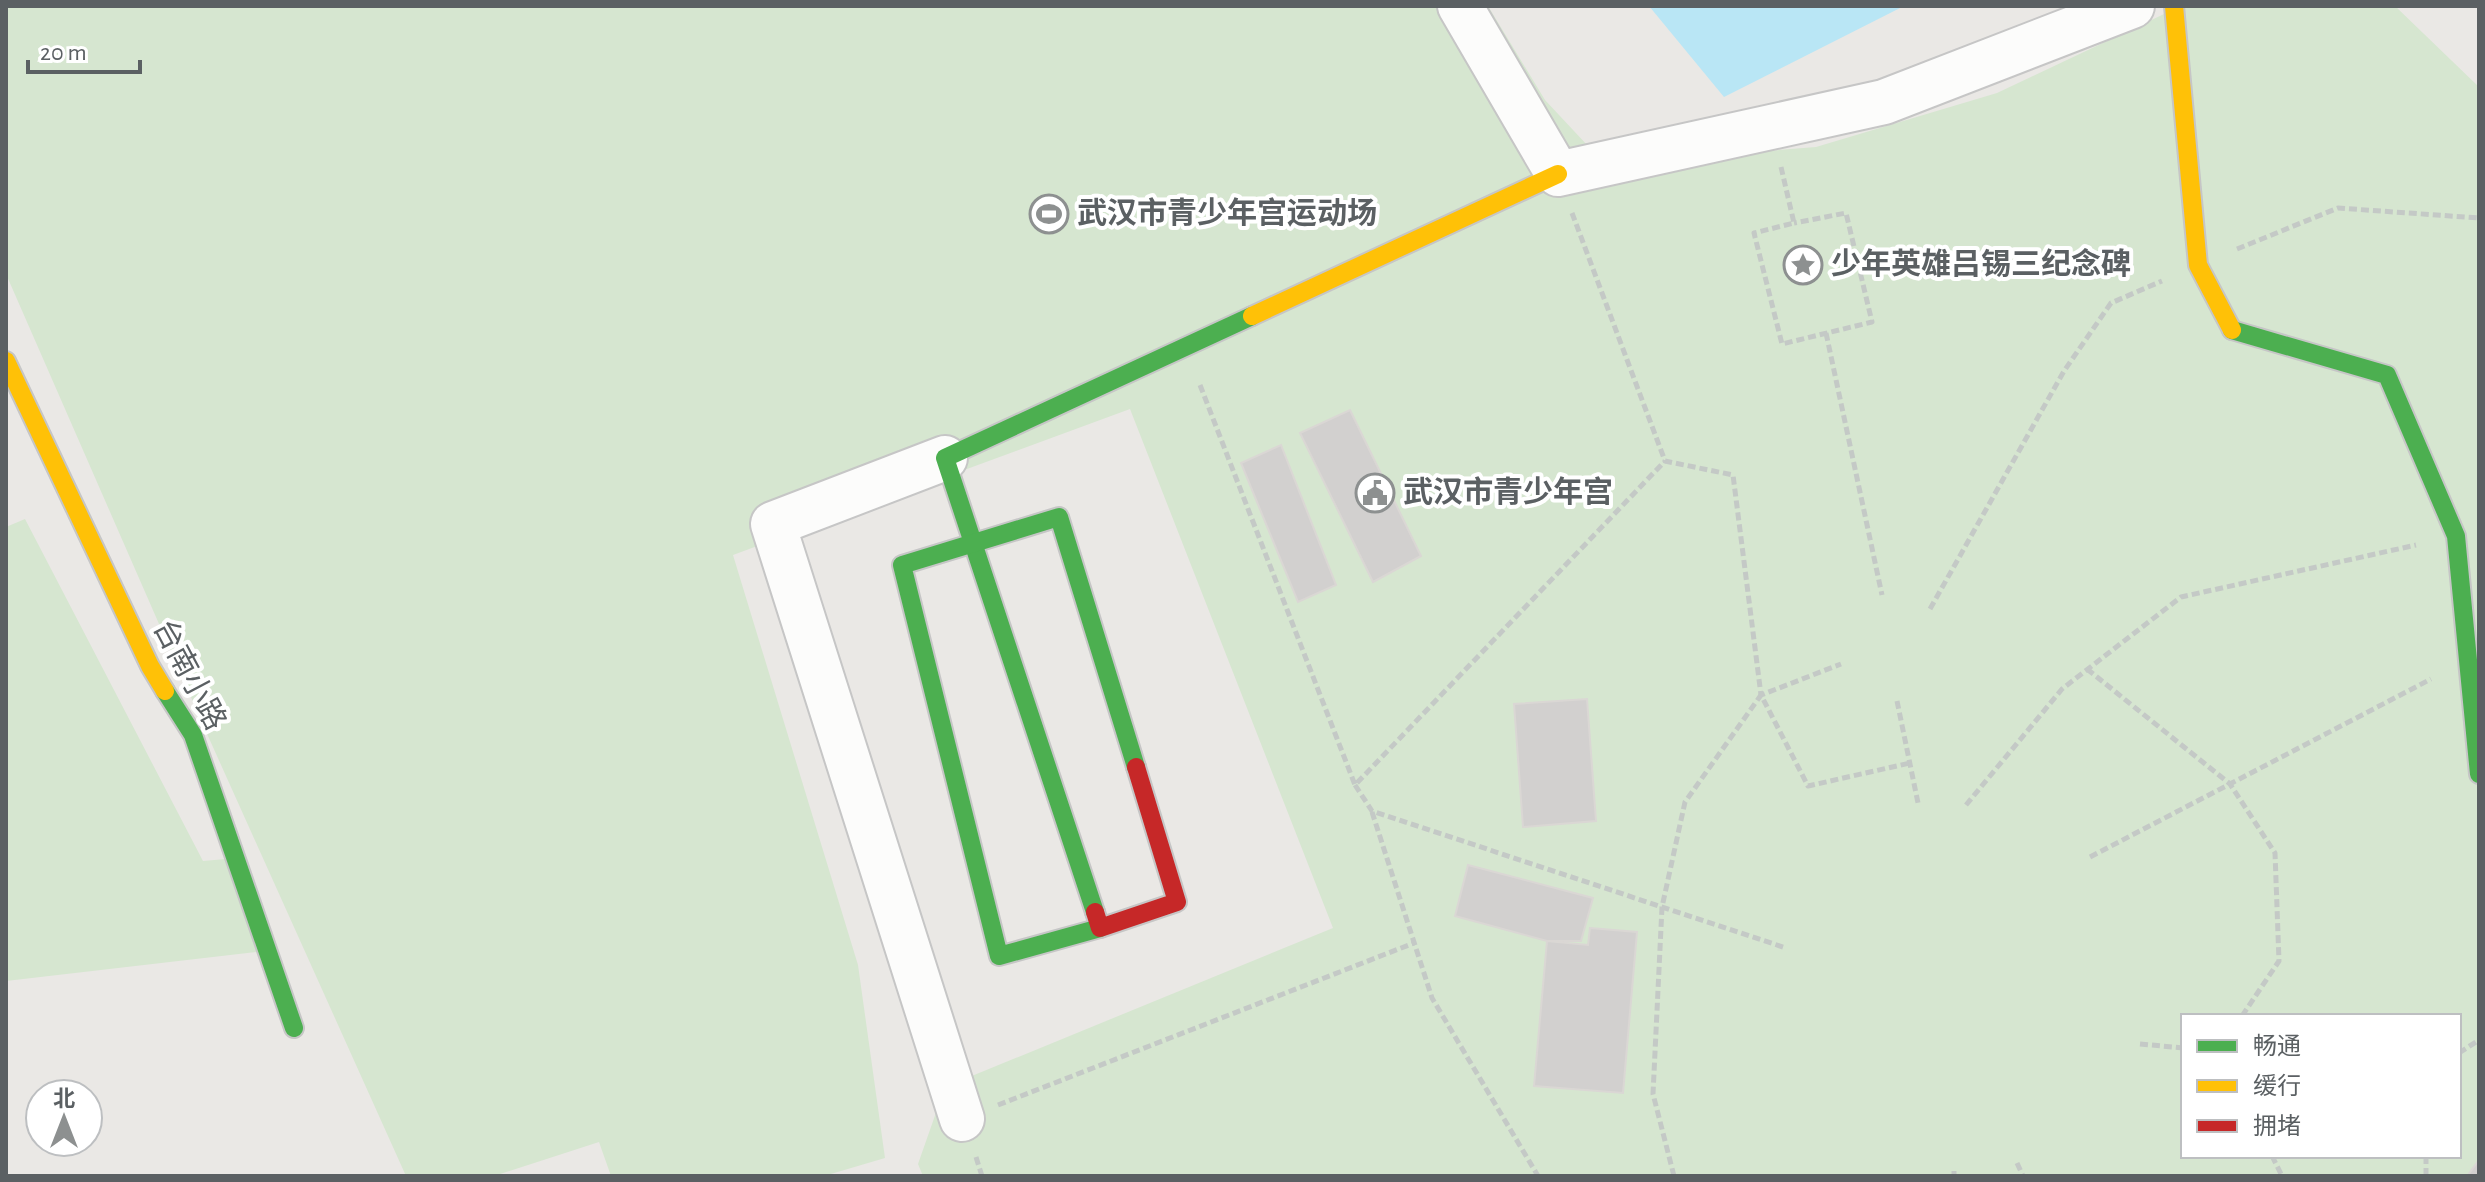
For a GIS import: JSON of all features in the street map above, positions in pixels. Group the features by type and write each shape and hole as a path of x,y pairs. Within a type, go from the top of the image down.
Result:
{"street":[{"path":"1460,6 1558,174"},
{"path":"962,1119 773,524 945,458 1558,174 1884,102 2132,6"},
{"path":"2174,6 2198,265 2232,330 2387,375 2456,536 2479,774"},
{"name":"台南小路","path":"6,361 150,666 193,735 294,1028"},
{"path":"945,458 1100,928"},
{"path":"1059,517 1177,902 1100,928 999,956 902,565 1059,517"}],"path":[{"path":"1771,127 1794,223"},
{"path":"1558,174 1665,461"},
{"path":"1930,609 2064,371 2111,303 2338,208 2479,218"},
{"path":"1846,213 1872,322 1782,344 1754,233 1794,223 1846,213"},
{"path":"1826,333 1882,595"},
{"path":"1185,347 1355,785 1372,811 1432,998 1538,1176"},
{"path":"1665,461 1733,475 1761,695 1808,786 1910,763"},
{"path":"1355,785 1665,461"},
{"path":"1966,805 2062,689 2181,597 2456,536"},
{"path":"2090,857 2468,660"},
{"path":"1674,1176 1653,1094 1662,907 1685,802 1761,695 1841,664"},
{"path":"2087,669 2230,784 2275,853 2279,961 2243,1014"},
{"path":"1897,701 1918,803"},
{"path":"1372,811 1786,948"},
{"path":"982,1176 962,1119 1414,943"},
{"path":"2461,1052 2479,1040"},
{"path":"2140,1044 2181,1048"},
{"path":"2273,1158 2282,1176"},
{"path":"2017,1163 2023,1176"}],"green space":[{"path":"6,6 1488,6 1545,100 1588,146 1643,161 1816,147 1997,93 2181,6 2395,6 2479,87 2479,1176 923,1176 918,1164 945,1087 1333,928 1130,409 733,555 858,965 885,1158 824,1176 611,1176 599,1142 494,1176 406,1176 208,736 6,274"},
{"path":"25,519 203,861 237,858 265,951 6,981 6,527"}],"water":[{"path":"1649,6 1904,6 1724,97"}],"building":[{"path":"1350,410 1421,556 1373,582 1300,433"},
{"path":"1281,445 1336,585 1298,602 1241,463"},
{"path":"1587,699 1596,821 1523,827 1514,704"},
{"path":"1468,865 1593,898 1581,941 1547,941 1455,916"},
{"path":"1590,928 1637,932 1623,1093 1534,1086 1547,941 1588,945"},
{"path":"2479,1160 2479,1176 2469,1176 2468,1175"}],"traffic: fast":[{"path":"1095,912 945,458 1252,316"},
{"path":"2232,330 2387,375 2456,536 2479,774"},
{"path":"1100,928 999,956 902,565 1059,517 1136,767"},
{"path":"165,691 193,735 294,1028"}],"traffic: slow":[{"path":"2174,6 2198,265 2232,330"},
{"path":"1252,316 1558,174"},
{"path":"6,361 150,666 165,691"}],"traffic: jam":[{"path":"1095,912 1100,928 1177,902 1136,767"}],"place":[{"name":"武汉市青少年宫运动场","path":"1049,214"},
{"name":"少年英雄吕锡三纪念碑","path":"1803,265"},
{"name":"武汉市青少年宫","path":"1375,493"}]}
